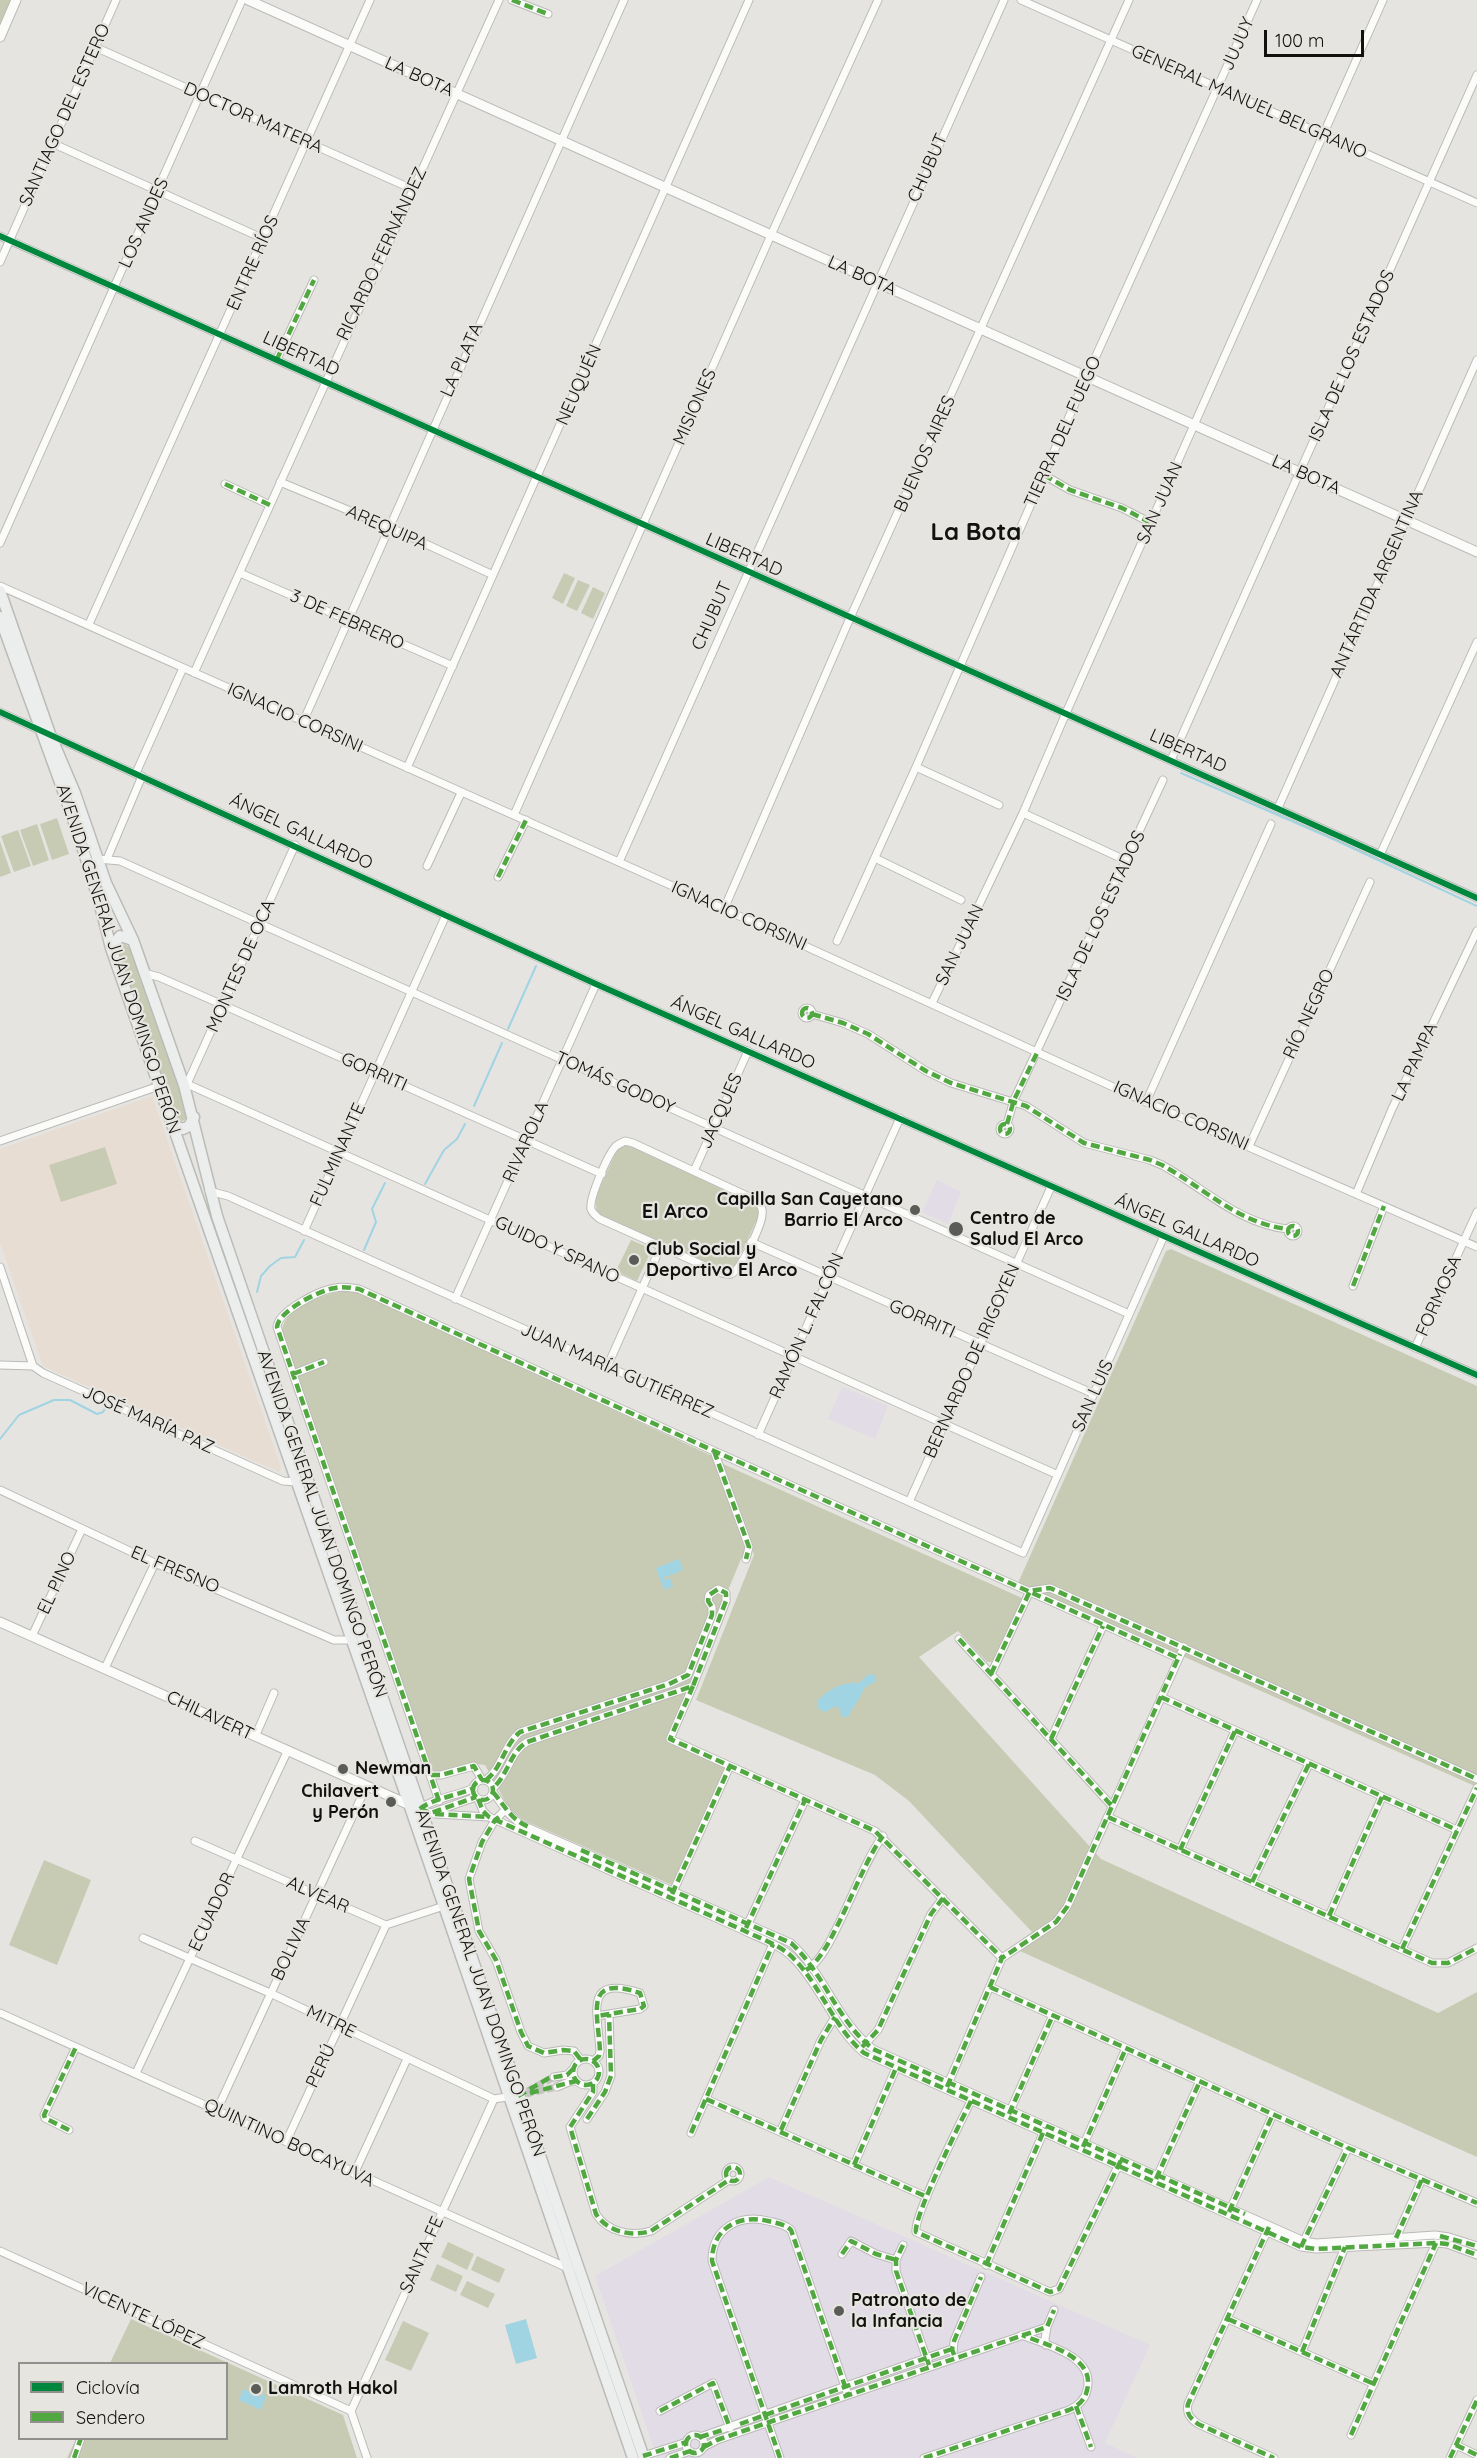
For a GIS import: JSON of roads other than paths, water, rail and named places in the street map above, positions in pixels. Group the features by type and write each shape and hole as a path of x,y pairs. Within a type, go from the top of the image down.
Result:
{"main road":[{"name":"AVENIDA GENERAL JUAN DOMINGO PERÓN","path":"0,591 50,734 102,859 106,883 133,940 186,1084 210,1191 415,1808 640,2458"},
{"name":"AVENIDA GENERAL JUAN DOMINGO PERÓN","path":"0,617 88,861 111,948 172,1125 352,1640 415,1808 444,1906 513,2096"},
{"path":"111,948 120,936 133,940"},
{"path":"172,1125 183,1129 189,1126 194,1117"}],"street":[{"path":"0,37 16,0"},
{"name":"SANTIAGO DEL ESTERO","path":"0,262 116,0"},
{"name":"LOS ANDES","path":"0,543 242,0"},
{"name":"LA BOTA","path":"248,0 1477,552"},
{"name":"ENTRE RÍOS","path":"89,624 370,0"},
{"name":"RICARDO FERNÁNDEZ","path":"194,673 324,381 499,0"},
{"path":"512,0 548,14"},
{"name":"LA PLATA","path":"303,722 624,0"},
{"name":"NEUQUÉN","path":"407,768 749,0"},
{"name":"MISIONES","path":"514,815 771,235 878,0"},
{"name":"CHUBUT","path":"618,862 1004,0"},
{"name":"GENERAL MANUEL BELGRANO","path":"1022,0 1477,204"},
{"name":"BUENOS AIRES","path":"724,909 850,618 1129,0"},
{"name":"JUJUY","path":"1218,88 1257,0"},
{"name":"SAN JUAN","path":"932,1003 1023,813 1383,0"},
{"name":"DOCTOR MATERA","path":"95,47 412,189"},
{"name":"ISLA DE LOS ESTADOS","path":"1171,760 1477,75"},
{"name":"TIERRA DEL FUEGO","path":"837,941 916,767 1086,378 1218,88"},
{"path":"52,143 264,239"},
{"name":"LIBERTAD","path":"0,236 747,573 1066,713 1477,898"},
{"path":"277,359 314,280"},
{"name":"ANTÁRTIDA ARGENTINA","path":"1278,808 1477,360"},
{"path":"1044,475 1070,490 1122,508 1151,523"},
{"name":"AREQUIPA","path":"280,482 389,527 493,575"},
{"path":"225,484 270,505"},
{"name":"3 DE FEBRERO","path":"240,573 453,666"},
{"name":"IGNACIO CORSINI","path":"0,586 724,909 1146,1102 1477,1247"},
{"path":"1380,855 1477,642"},
{"path":"102,859 183,668"},
{"name":"ÁNGEL GALLARDO","path":"0,712 596,984 1477,1376"},
{"path":"916,767 999,805"},
{"name":"ISLA DE LOS ESTADOS","path":"1007,1124 1014,1100 1163,780"},
{"path":"427,866 461,793"},
{"path":"1023,813 1127,861"},
{"path":"498,877 526,820"},
{"path":"1146,1102 1270,824"},
{"name":"MONTES DE OCA","path":"186,1084 295,845"},
{"path":"875,858 962,900"},
{"name":"TOMÁS GODOY","path":"102,859 120,861 1129,1314"},
{"name":"RÍO NEGRO","path":"1249,1146 1370,882"},
{"name":"FULMINANTE","path":"304,1231 446,915"},
{"name":"LA PAMPA","path":"1356,1194 1392,1109 1477,931"},
{"name":"GORRITI","path":"144,973 159,976 602,1174"},
{"name":"RIVAROLA","path":"455,1299 596,984"},
{"path":"812,1014 843,1023 868,1034 943,1080 1014,1100 1084,1143 1150,1160 1179,1175 1250,1219 1273,1228 1288,1229"},
{"name":"JACQUES","path":"694,1171 748,1052"},
{"name":"GUIDO Y SPANO","path":"186,1084 1058,1475"},
{"path":"0,1141 159,1086"},
{"name":"RAMÓN L. FALCÓN","path":"758,1435 900,1118"},
{"path":"625,1141 694,1171 758,1202 762,1209 762,1218 752,1242 741,1266 733,1273 727,1274 600,1220 593,1214 591,1201 602,1174 612,1152 617,1145 625,1141"},
{"name":"BERNARDO DE IRIGOYEN","path":"909,1502 1051,1187"},
{"name":"JUAN MARÍA GUTIÉRREZ","path":"210,1191 228,1196 1023,1553"},
{"path":"1353,1286 1384,1206"},
{"name":"FORMOSA","path":"1415,1348 1477,1212"},
{"name":"SAN LUIS","path":"1023,1553 1163,1238"},
{"name":"GORRITI","path":"752,1242 1094,1394"},
{"path":"607,1367 661,1246"},
{"path":"0,1267 33,1366"},
{"path":"439,1801 277,1327 279,1318 327,1290 346,1287 359,1289 1029,1593 1178,1658"},
{"path":"292,1374 324,1362"},
{"name":"JOSÉ MARÍA PAZ","path":"0,1365 33,1366 283,1481 296,1482"},
{"path":"714,1451 749,1548 746,1559"},
{"name":"EL FRESNO","path":"0,1490 155,1563 334,1640 352,1640"},
{"name":"EL PINO","path":"32,1636 82,1529"},
{"path":"105,1668 155,1563"},
{"path":"991,1674 1029,1593 1034,1589 1050,1588 1477,1779"},
{"path":"415,1808 474,1788 493,1774 507,1746 520,1732 688,1675 713,1610 708,1598 712,1592 720,1589 726,1593 726,1601 670,1739 883,1836 1002,1958"},
{"name":"CHILAVERT","path":"0,1622 415,1808"},
{"path":"1051,1739 1103,1626"},
{"path":"959,1639 1112,1806"},
{"path":"948,2086 1002,1958 1056,1922 1061,1916 1077,1886 1184,1647"},
{"path":"431,1813 477,1798 488,1799 502,1780 520,1746 527,1742 693,1686"},
{"path":"255,1737 274,1693"},
{"path":"1161,1697 1457,1830"},
{"path":"1180,1850 1235,1731"},
{"name":"ECUADOR","path":"136,2073 287,1752"},
{"path":"1252,1882 1309,1764"},
{"path":"430,1775 441,1775 474,1766 520,1824 674,1890 746,1927 795,1959 859,2049 896,2067 948,2086 971,2101 1010,2113"},
{"path":"670,1898 730,1766"},
{"name":"BOLIVIA","path":"217,2110 366,1787"},
{"path":"474,1788 483,1811 492,1818 670,1898 791,1943 812,1967 866,2043 873,2049 948,2086 1303,2244 1449,2236 1477,2246"},
{"path":"1402,1948 1477,1788"},
{"path":"1329,1916 1382,1797"},
{"path":"746,1927 805,1800"},
{"path":"415,1808 431,1813 492,1818"},
{"path":"506,1809 492,1818 469,1879 479,1931 496,1960 525,2041 533,2049 544,2053 574,2051 581,2060 593,2061 599,2056 600,2051 597,2016 600,1994 607,1988 626,1988 640,1992 643,1996 644,2006 640,2008 597,2016"},
{"path":"1108,1817 1440,1964 1455,1960 1477,1948"},
{"path":"803,1971 812,1967 823,1954 866,1861 883,1836"},
{"name":"ALVEAR","path":"195,1841 386,1925"},
{"path":"859,2049 878,2030 932,1914 943,1898"},
{"path":"386,1925 444,1906"},
{"name":"PERÚ","path":"286,2142 386,1925"},
{"name":"MITRE","path":"143,1938 270,1993 494,2099"},
{"path":"691,2133 774,1944"},
{"path":"990,1987 1348,2148 1477,2203"},
{"name":"QUINTINO BOCAYUVA","path":"0,2013 441,2213 573,2269"},
{"path":"587,2119 605,2091 611,2076 609,2014"},
{"path":"1010,2113 1053,2015"},
{"path":"781,2130 821,2040 835,2017"},
{"path":"69,2130 45,2118 44,2115 76,2047"},
{"path":"1083,2146 1126,2048"},
{"path":"354,2174 407,2059"},
{"path":"554,2077 567,2074 581,2060"},
{"path":"593,2061 599,2072 611,2076"},
{"path":"854,2165 896,2067"},
{"path":"573,2069 576,2081"},
{"path":"599,2072 592,2084 593,2092 570,2127 571,2138 596,2214 601,2222 611,2229 642,2234 651,2231 729,2180"},
{"path":"557,2087 571,2081 584,2085 592,2084"},
{"path":"1156,2179 1200,2081"},
{"path":"494,2099 513,2096"},
{"name":"SANTA FE","path":"351,2411 494,2099"},
{"path":"706,2099 781,2130 927,2197"},
{"path":"971,2101 927,2197 916,2232 1050,2292 1056,2292 1120,2163"},
{"path":"1230,2212 1273,2114"},
{"path":"986,2265 1045,2129"},
{"path":"1303,2244 1348,2148"},
{"path":"1396,2238 1422,2179"},
{"path":"780,2458 712,2261 715,2241 729,2225 738,2220 758,2218 786,2226 790,2230 847,2392"},
{"path":"1268,2229 1188,2404 1188,2415 1198,2424 1274,2458"},
{"path":"842,2254 851,2241 876,2254 896,2260"},
{"path":"1303,2244 1307,2249 1436,2242 1477,2254"},
{"path":"1351,2434 1436,2242"},
{"path":"903,2246 896,2260 896,2271 928,2363"},
{"path":"1302,2352 1345,2247"},
{"name":"VICENTE LÓPEZ","path":"0,2251 351,2411"},
{"path":"928,2363 952,2349 981,2277"},
{"path":"1046,2345 1047,2327 1054,2310"},
{"path":"1228,2319 1374,2384"},
{"path":"670,2458 690,2451 698,2453 717,2440 767,2419 928,2363 955,2358 1047,2327"},
{"path":"924,2458 1076,2406 1086,2394 1087,2375 1083,2366 1075,2358 1022,2336"},
{"path":"952,2349 955,2358"},
{"path":"660,2411 713,2383 730,2428"},
{"path":"1450,2458 1477,2400"},
{"path":"1076,2406 1091,2447"},
{"path":"351,2411 367,2458"},
{"path":"640,2458 687,2442 691,2436 700,2437 767,2419"},
{"path":"700,2437 704,2441 704,2447"},
{"path":"74,2458 81,2440"},
{"path":"687,2442 690,2451"},
{"path":"1456,2445 1477,2455"}],"water":[{"path":"679,1559 683,1570 663,1578 664,1580 670,1578 673,1586 664,1590 656,1568"},
{"path":"869,1674 876,1675 876,1681 864,1688 848,1717 841,1717 840,1709 836,1706 825,1712 817,1708 817,1702 830,1690 848,1683 859,1683"},
{"path":"526,2319 537,2358 516,2364 505,2325"},
{"path":"243,2389 261,2397 262,2394 266,2396 261,2410 239,2400"}],"waterway":[{"path":"1181,773 1333,839 1477,906"},
{"path":"508,1029 536,966"},
{"path":"474,1106 502,1043"},
{"path":"425,1184 444,1150 457,1139 465,1124"},
{"path":"364,1250 376,1222 372,1209 385,1183"},
{"path":"257,1292 261,1276 270,1266 281,1258 295,1257 304,1240"},
{"path":"0,1439 19,1415 54,1400 70,1400 97,1414 103,1412 106,1407"}],"tunnel":[{"path":"518,2096 554,2077"},
{"path":"526,2094 557,2087"}],"place":[{"name":"Capilla San Cayetano Barrio El Arco","path":"915,1210"},
{"name":"Centro de Salud El Arco","path":"956,1229"},
{"name":"Club Social y Deportivo El Arco","path":"634,1260"},
{"name":"Newman","path":"343,1769"},
{"name":"Chilavert y Perón","path":"391,1802"},
{"name":"Patronato de la Infancia","path":"839,2311"},
{"name":"Lamroth Hakol","path":"256,2389"}],"district":[{"name":"La Bota","path":"976,533"},
{"name":"El Arco","path":"675,1212"}]}
